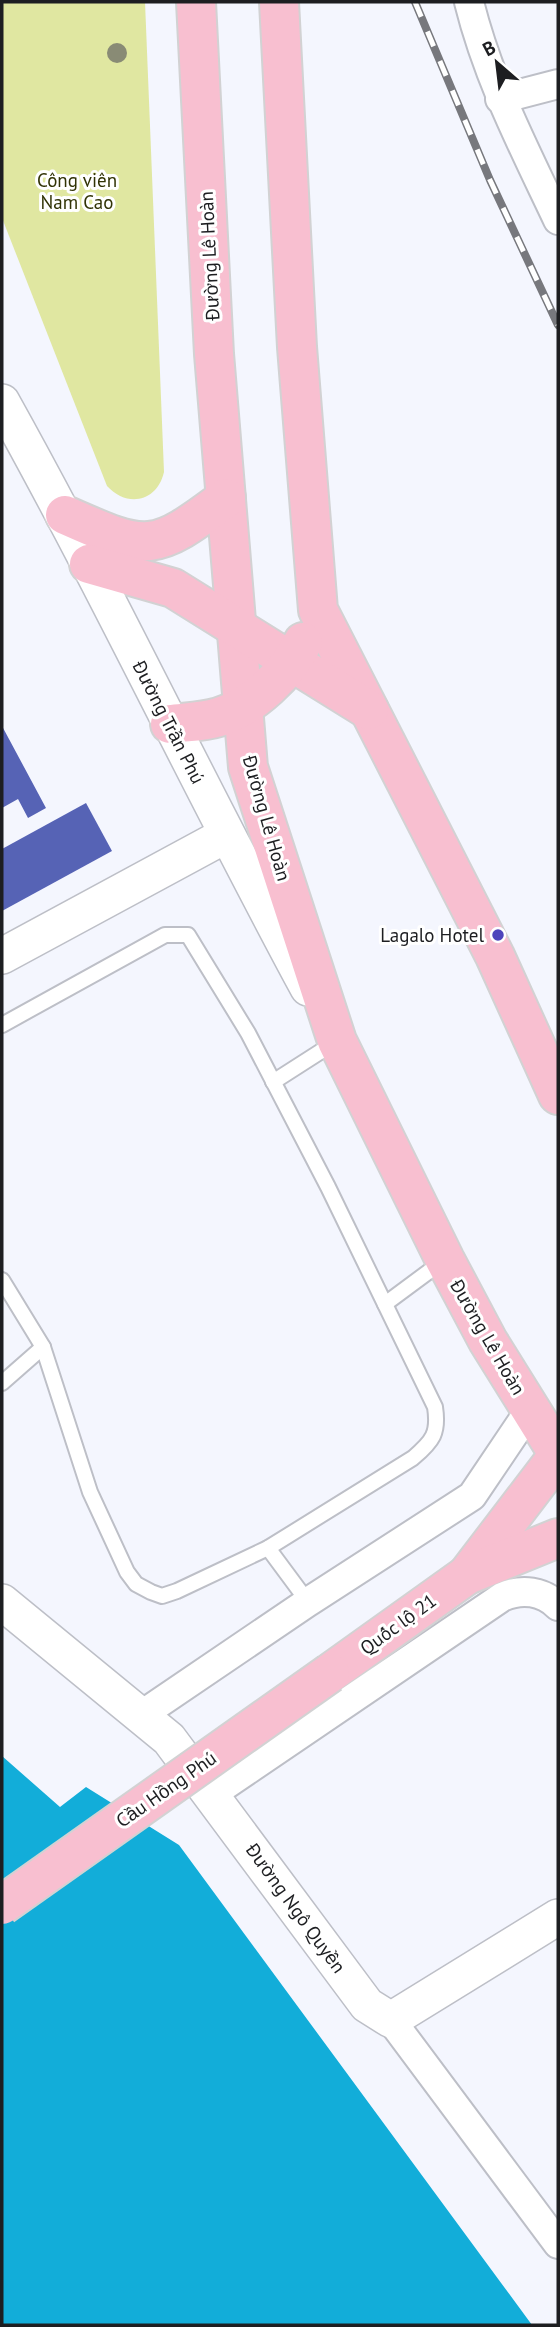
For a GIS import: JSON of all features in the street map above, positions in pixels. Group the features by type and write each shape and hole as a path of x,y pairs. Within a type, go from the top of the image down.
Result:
{"main road":[{"name":"Đường Lê Hoàn","path":"196,2 214,354 238,631 241,708 248,767 337,1041 444,1260 551,1447"},
{"path":"279,2 297,347 318,610 495,956 558,1095"},
{"path":"65,515 118,539 153,542 177,535 226,498"},
{"path":"89,564 173,588 238,631 369,710"},
{"path":"170,724 202,721 241,708 292,663 318,610"},
{"name":"Quốc lộ 21","path":"467,1575 551,1447"},
{"name":"Quốc lộ 21","path":"330,1673 467,1575 558,1538"},
{"name":"Cầu Hồng Phú","path":"2,1905 330,1673"}],"street":[{"path":"469,2 481,50 500,99 558,220"},
{"path":"500,99 558,84"},
{"name":"Đường Trần Phú","path":"2,402 65,515 226,835 337,1041"},
{"path":"2,957 226,835"},
{"path":"141,1716 308,1602 551,1447"},
{"path":"212,1794 502,1597 512,1593 537,1593 546,1595 558,1606"},
{"name":"Đường Ngô Quyền","path":"2,1602 169,1739 368,2006 391,2020 558,2244"},
{"path":"391,2020 558,1917"}],"lane":[{"path":"2,1025 165,935 183,933 194,942 273,1082 385,1304 435,1407 438,1428 432,1442 413,1458 268,1548 162,1596 136,1584 127,1572 90,1492 43,1347 2,1280"},
{"path":"273,1082 337,1041"},
{"path":"385,1304 444,1260"},
{"path":"2,1383 43,1347"},
{"path":"268,1548 308,1602"}],"green space":[{"name":"Công viên Nam Cao","path":"2,2 145,2 164,472 155,490 140,498 123,497 107,486 2,218"}],"water":[{"path":"2,1756 60,1807 86,1787 179,1845 532,2325 2,2325"}],"building":[{"path":"2,726 46,808 28,818 18,799 2,808"},
{"path":"86,803 112,851 2,911 2,849"}],"railway":[{"path":"415,2 490,180 558,325"}],"place":[{"name":"Lagalo Hotel","path":"498,935"}]}
